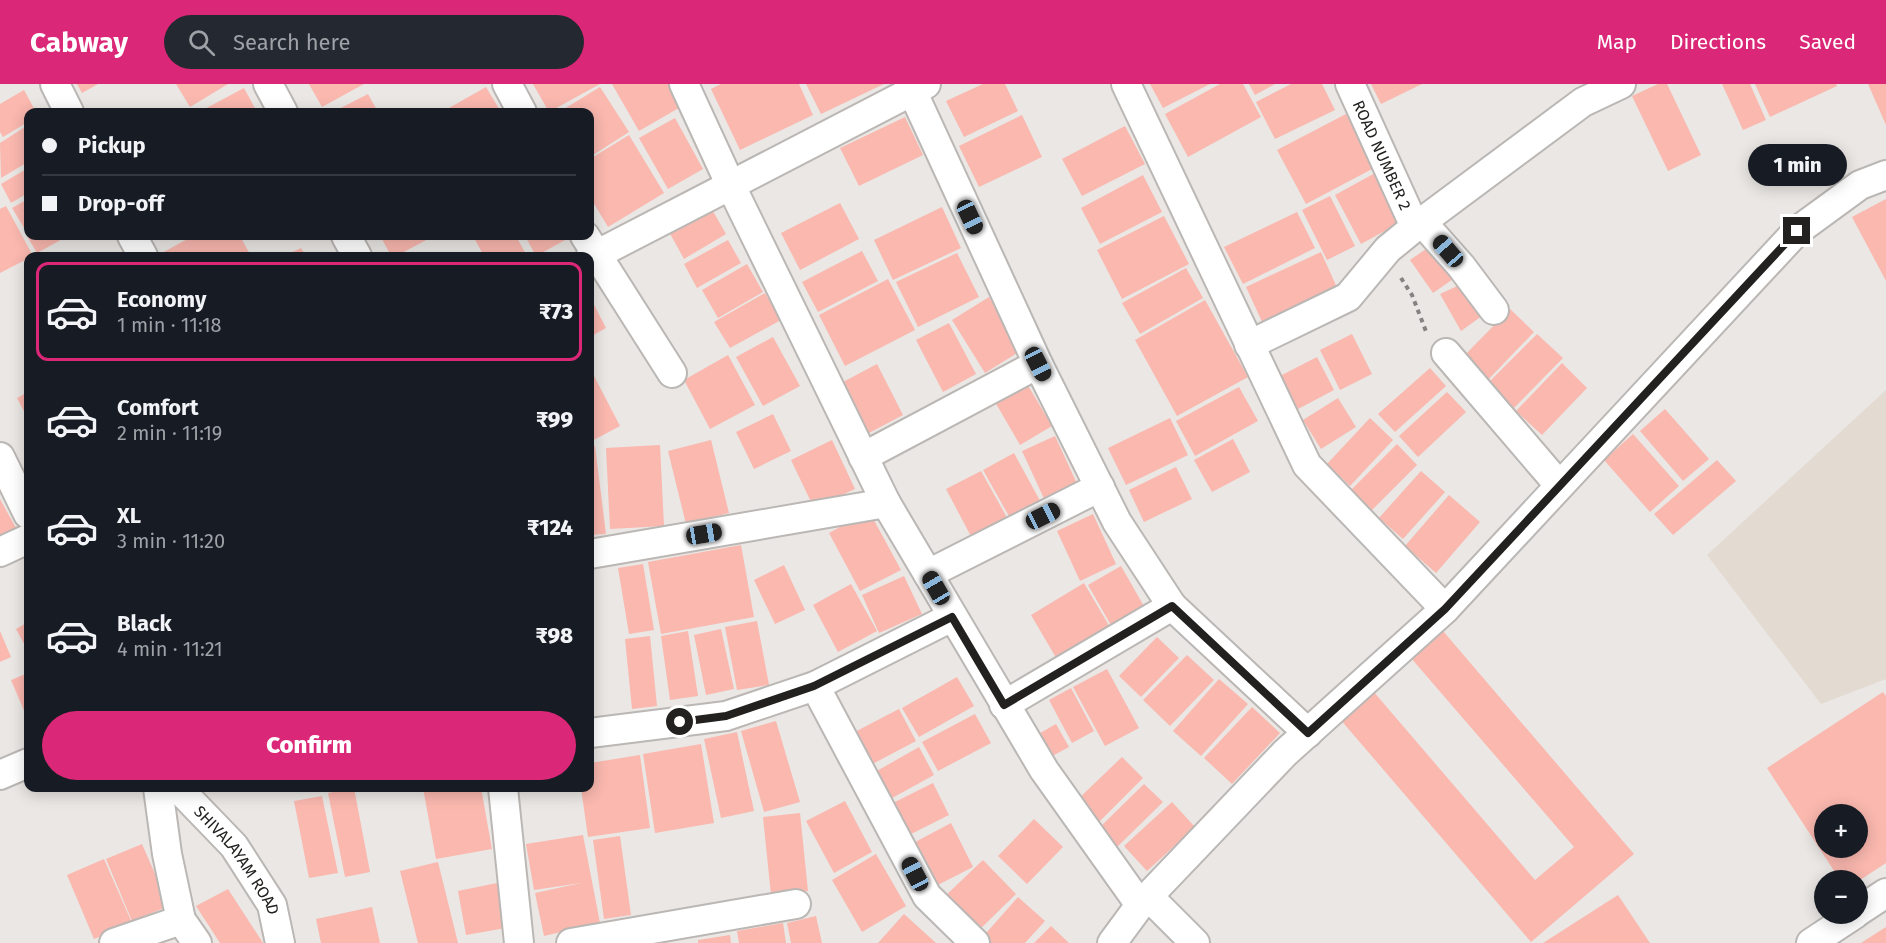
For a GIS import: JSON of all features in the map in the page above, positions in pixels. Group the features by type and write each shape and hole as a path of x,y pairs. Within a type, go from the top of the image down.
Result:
{"street":[{"path":"55,84 67,108"},
{"path":"268,84 281,108"},
{"path":"507,84 520,108"},
{"path":"684,84 731,186 886,502 1004,705 1044,770 1145,901 1195,943"},
{"path":"1126,84 1307,465 1445,609"},
{"name":"ROAD NUMBER 2","path":"1350,84 1419,224 1461,266 1494,310"},
{"path":"1249,345 1348,297 1388,249 1578,93 1621,84"},
{"path":"590,250 731,186 916,86 1038,364 1117,522 1172,606 1308,733"},
{"path":"1112,943 1145,901 1308,733 1445,609 1797,231 1860,185 1886,175"},
{"path":"594,256 672,373"},
{"path":"1446,353 1559,485"},
{"path":"863,457 1038,364"},
{"path":"0,457 24,506"},
{"path":"928,574 1100,487"},
{"path":"594,553 886,502"},
{"path":"0,552 24,541"},
{"path":"1004,705 1172,606"},
{"path":"594,732 726,716 814,686 952,617"},
{"path":"814,686 927,896 975,943"},
{"path":"0,775 24,765"},
{"path":"159,792 167,854 181,920 197,943"},
{"name":"SHIVALAYAM ROAD","path":"182,792 234,846 272,905 280,943"},
{"path":"503,792 519,943"},
{"path":"1868,905 1886,892"},
{"path":"571,943 628,938 796,904"},
{"path":"114,943 181,920"},
{"path":"1811,943 1840,924"}],"path":[{"path":"1388,249 1398,260 1401,278 1412,295 1420,320 1431,340 1446,353"}],"shaded area":[{"path":"1886,390 1886,679 1821,704 1707,555"}],"building":[{"path":"77,84 98,84 82,93"},
{"path":"176,84 228,84 190,107"},
{"path":"309,84 364,84 322,107"},
{"path":"533,84 600,84 556,108 547,108"},
{"path":"612,84 672,84 684,105 639,131"},
{"path":"721,84 799,84 813,115 740,150 711,89"},
{"path":"806,84 884,84 821,114"},
{"path":"983,84 1005,84 1018,111 964,137 946,101"},
{"path":"1150,84 1210,84 1163,108"},
{"path":"1220,84 1243,84 1261,117 1188,157 1165,114"},
{"path":"1249,84 1275,84 1255,95"},
{"path":"1291,84 1322,84 1335,110 1275,139 1256,102"},
{"path":"1371,84 1422,84 1381,104"},
{"path":"1658,84 1667,84 1701,155 1668,171 1632,96"},
{"path":"1722,84 1750,84 1766,120 1743,130"},
{"path":"1755,84 1836,84 1837,86 1770,117"},
{"path":"1868,84 1886,84 1886,125"},
{"path":"486,87 499,108 449,108"},
{"path":"600,87 629,132 594,154 594,108 566,108"},
{"path":"244,88 255,108 206,108"},
{"path":"24,90 34,108 24,108 24,124 3,137 0,132 0,104"},
{"path":"368,94 376,108 341,108"},
{"path":"1346,114 1374,168 1306,204 1277,150"},
{"path":"1022,115 1042,157 979,187 959,146"},
{"path":"905,117 923,155 859,186 840,148"},
{"path":"675,118 703,169 668,189 639,138"},
{"path":"1125,126 1145,164 1082,196 1062,159"},
{"path":"24,128 24,164 1,178 0,143"},
{"path":"629,135 664,193 608,227 594,204 594,157"},
{"path":"24,170 24,195 11,203 1,184"},
{"path":"1377,172 1403,221 1361,244 1335,195"},
{"path":"1143,175 1162,212 1100,244 1081,208"},
{"path":"1330,196 1355,246 1327,260 1302,210"},
{"path":"1886,199 1886,281 1852,217"},
{"path":"24,201 24,228 12,208"},
{"path":"840,203 859,239 800,270 781,233"},
{"path":"6,206 31,252 24,252 24,261 0,273 0,209"},
{"path":"710,206 726,234 684,259 668,230"},
{"path":"942,207 961,248 893,280 874,240"},
{"path":"1297,212 1315,248 1243,284 1224,247"},
{"path":"1164,216 1189,264 1122,299 1097,250"},
{"path":"29,240 61,240 39,252 36,252"},
{"path":"186,240 242,240 249,252 164,252"},
{"path":"383,240 426,240 404,252 389,252"},
{"path":"475,240 518,240 525,252 482,252"},
{"path":"527,240 565,240 543,252 534,252"},
{"path":"728,240 741,263 697,288 684,264"},
{"path":"1436,242 1459,275 1433,293 1410,260"},
{"path":"862,251 878,281 818,312 802,282"},
{"path":"1321,252 1339,292 1264,326 1246,287"},
{"path":"957,253 979,297 918,327 896,282"},
{"path":"747,264 763,292 718,318 702,290"},
{"path":"1186,268 1203,298 1140,334 1122,303"},
{"path":"888,279 915,330 845,366 819,315"},
{"path":"1464,283 1486,313 1461,331 1440,294"},
{"path":"765,293 781,320 730,348 714,322"},
{"path":"989,297 1022,350 985,373 952,320"},
{"path":"1205,300 1248,377 1177,416 1135,340"},
{"path":"594,305 606,328 594,335"},
{"path":"1510,309 1534,332 1486,382 1462,358"},
{"path":"949,323 976,374 943,392 916,340"},
{"path":"1352,334 1372,374 1340,390 1320,350"},
{"path":"1537,334 1563,358 1514,408 1488,383"},
{"path":"773,337 800,386 763,406 736,357"},
{"path":"728,355 755,405 710,429 684,380"},
{"path":"1317,357 1334,390 1298,409 1280,376"},
{"path":"1562,363 1587,388 1542,435 1516,411"},
{"path":"877,364 903,415 869,433 843,382"},
{"path":"1430,368 1446,386 1395,432 1378,414"},
{"path":"594,376 620,426 594,440"},
{"path":"1023,377 1052,426 1020,445 991,395"},
{"path":"1239,387 1258,421 1195,456 1176,421"},
{"path":"1447,392 1466,412 1418,457 1399,436"},
{"path":"24,394 24,411 17,398"},
{"path":"1338,398 1356,427 1321,449 1303,420"},
{"path":"1665,409 1709,459 1683,481 1640,431"},
{"path":"773,414 791,451 754,469 736,432"},
{"path":"1170,418 1188,455 1126,485 1108,448"},
{"path":"1370,418 1393,440 1350,486 1327,464"},
{"path":"1633,434 1679,486 1650,512 1604,460"},
{"path":"1055,436 1080,490 1047,505 1022,451"},
{"path":"1233,439 1250,472 1212,492 1194,460"},
{"path":"711,440 729,513 686,524 668,451"},
{"path":"832,440 855,489 814,508 791,460"},
{"path":"1397,444 1417,465 1372,510 1351,490"},
{"path":"660,445 664,526 610,529 606,448"},
{"path":"595,446 606,534 594,535"},
{"path":"1014,453 1044,508 1014,525 983,470"},
{"path":"1717,460 1736,481 1673,535 1654,514"},
{"path":"1176,467 1192,499 1144,522 1129,490"},
{"path":"981,471 1010,523 974,542 946,489"},
{"path":"1421,471 1445,492 1403,539 1379,518"},
{"path":"1449,495 1480,522 1436,573 1405,546"},
{"path":"0,499 16,528 0,537"},
{"path":"869,511 901,570 860,591 829,533"},
{"path":"1093,514 1116,564 1080,581 1057,531"},
{"path":"741,545 754,617 661,634 648,562"},
{"path":"643,564 654,630 629,634 618,568"},
{"path":"784,565 805,610 775,624 754,580"},
{"path":"1121,566 1149,615 1116,634 1088,585"},
{"path":"904,576 922,614 879,633 862,595"},
{"path":"1084,583 1111,629 1058,661 1031,615"},
{"path":"851,584 877,631 838,652 813,605"},
{"path":"757,621 769,685 737,690 725,627"},
{"path":"24,624 24,644 16,629"},
{"path":"721,629 734,689 706,695 694,635"},
{"path":"0,631 11,657 0,662"},
{"path":"688,631 698,696 670,700 661,636"},
{"path":"1443,631 1634,854 1531,942 1340,719 1373,691 1535,880 1574,847 1411,658"},
{"path":"650,636 657,706 632,709 625,639"},
{"path":"1157,637 1179,658 1141,697 1119,676"},
{"path":"1187,655 1214,680 1170,726 1143,700"},
{"path":"1107,669 1139,728 1105,746 1073,687"},
{"path":"24,675 24,711 11,680"},
{"path":"957,677 974,706 919,737 902,708"},
{"path":"1219,679 1248,704 1201,756 1173,731"},
{"path":"1071,688 1094,731 1072,743 1049,700"},
{"path":"1883,692 1886,696 1886,863 1868,875 1868,870 1833,870 1826,858 1868,858 1868,804 1814,804 1814,840 1767,768"},
{"path":"1252,707 1280,733 1232,784 1204,758"},
{"path":"899,709 916,741 863,769 847,736"},
{"path":"975,714 991,743 938,771 922,742"},
{"path":"776,721 800,802 764,812 741,731"},
{"path":"1056,724 1069,747 1041,762 1028,740"},
{"path":"737,732 754,811 721,818 704,739"},
{"path":"701,744 714,823 655,833 643,754"},
{"path":"919,747 934,775 883,803 868,776"},
{"path":"640,755 650,828 588,837 582,792 594,792 594,762"},
{"path":"1122,757 1143,778 1095,826 1073,804"},
{"path":"933,783 949,815 905,837 889,805"},
{"path":"1144,784 1163,802 1115,849 1096,831"},
{"path":"355,792 370,872 345,877 328,793"},
{"path":"424,792 482,792 492,849 436,859"},
{"path":"322,796 338,873 309,878 294,801"},
{"path":"845,801 872,852 834,873 806,821"},
{"path":"1172,802 1195,827 1147,871 1124,846"},
{"path":"800,813 808,891 771,895 763,817"},
{"path":"1034,819 1063,847 1027,884 998,856"},
{"path":"951,823 973,867 926,891 904,848"},
{"path":"583,835 600,923 544,936 535,893 581,883 534,890 526,844"},
{"path":"620,836 631,915 604,919 593,840"},
{"path":"142,844 169,906 132,921 106,859"},
{"path":"876,854 906,906 862,932 832,880"},
{"path":"104,859 132,923 94,939 67,875"},
{"path":"983,860 1016,894 975,934 942,899"},
{"path":"438,862 458,943 418,943 400,871"},
{"path":"502,882 511,927 466,935 458,891"},
{"path":"228,889 263,943 220,943 196,906"},
{"path":"1618,895 1650,943 1543,943"},
{"path":"1018,897 1045,921 1025,943 984,943 980,940"},
{"path":"372,907 380,943 321,943 316,919"},
{"path":"904,914 936,943 878,943"},
{"path":"816,916 822,943 791,943 787,923"},
{"path":"783,923 786,943 739,943 737,931"},
{"path":"1051,926 1069,943 1034,943"},
{"path":"1886,927 1886,943 1861,943"},
{"path":"730,935 731,943 698,943 698,940"}],"route":[{"path":"680,722 726,716 814,686 952,617 1004,705 1172,606 1308,733 1445,609 1797,231"}]}
